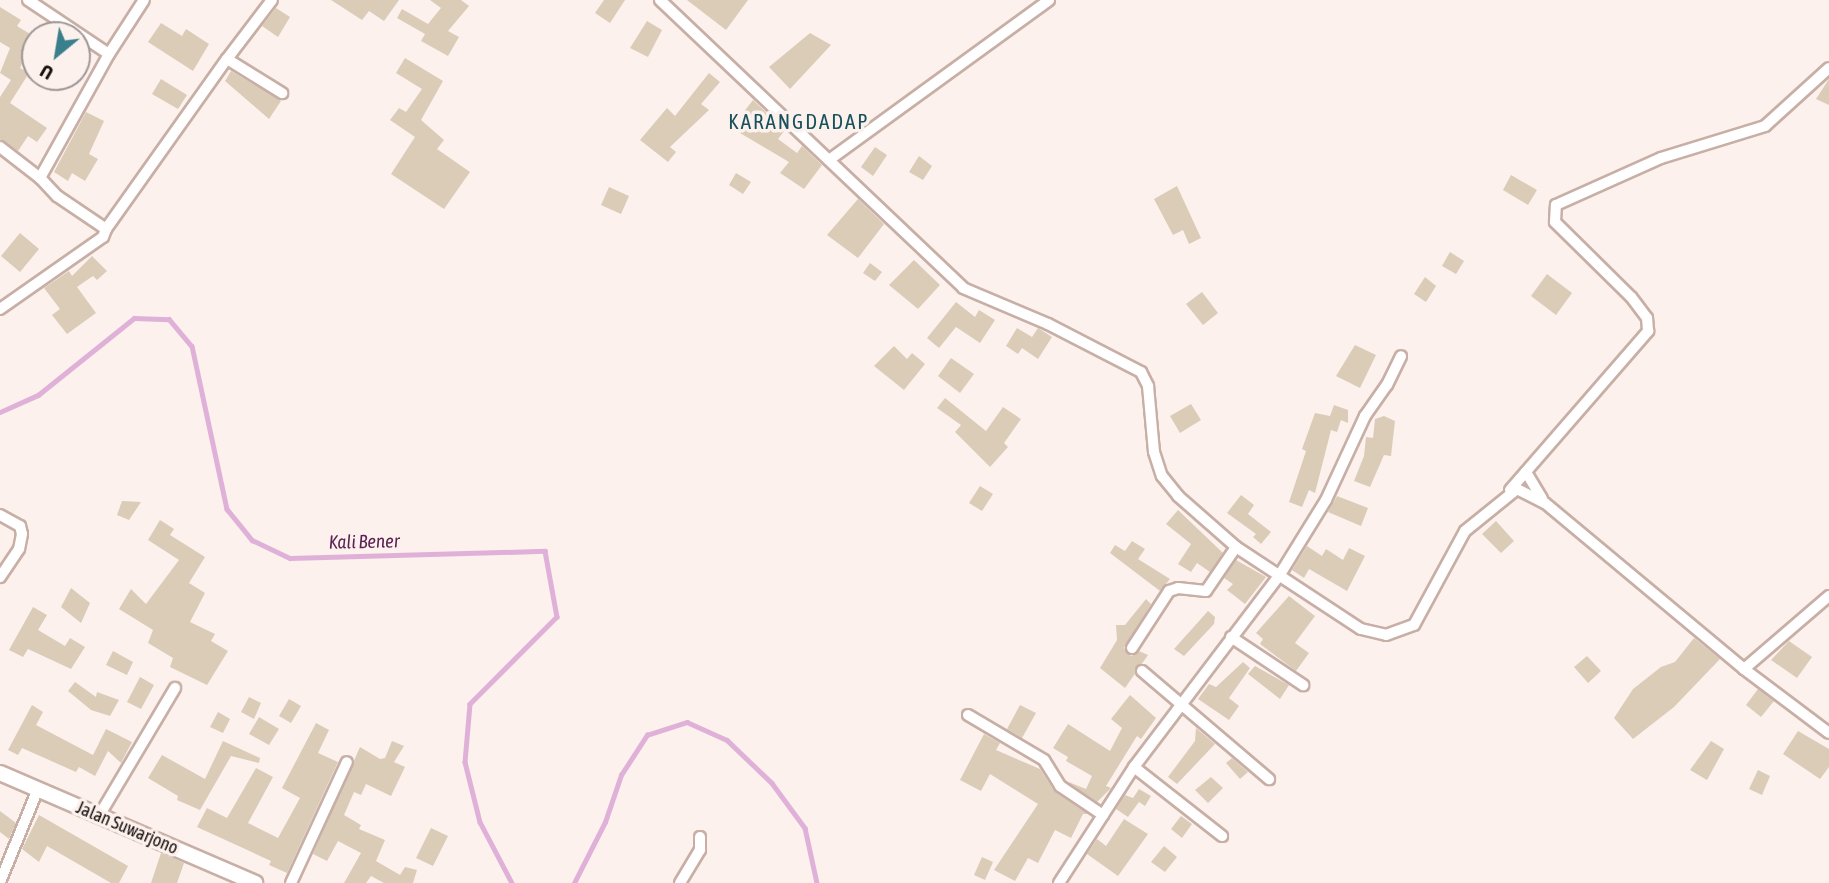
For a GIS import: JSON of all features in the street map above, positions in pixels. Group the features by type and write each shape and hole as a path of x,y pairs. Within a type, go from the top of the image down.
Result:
{"street":[{"path":"28,0 109,54"},
{"path":"40,178 109,54 144,0"},
{"path":"0,309 96,246 272,0"},
{"path":"660,0 963,288 1048,324 1141,372 1148,386 1154,452 1162,475 1178,496 1236,547 1361,629 1396,633 1419,619 1465,531 1510,490 1649,325 1631,297 1555,222 1556,205 1661,158 1765,126 1829,68"},
{"path":"829,160 1049,0"},
{"path":"228,59 282,93"},
{"path":"0,147 40,178 57,196 106,229"},
{"path":"1063,882 1134,767 1279,576 1326,500 1365,416 1387,385 1401,356"},
{"path":"1526,472 1545,503"},
{"path":"1510,490 1524,491 1545,503 1744,669 1829,733"},
{"path":"0,515 20,526 22,534 19,549 0,577"},
{"path":"1132,648 1168,592 1178,588 1206,591 1236,547"},
{"path":"1744,669 1829,596"},
{"path":"1231,637 1303,685"},
{"path":"1142,671 1269,779"},
{"path":"99,816 175,688"},
{"path":"968,715 1044,760 1060,786 1103,815"},
{"path":"291,883 347,762"},
{"path":"1134,767 1222,836"},
{"name":"Jalan Suwarjono","path":"0,773 255,883"},
{"path":"0,882 38,789"},
{"path":"680,883 700,850 700,836"}],"building":[{"path":"331,0 399,0 384,21 369,11 362,20"},
{"path":"430,0 461,0 469,6 448,31 459,37 448,56 421,41 425,34 397,18 402,9 428,24 441,8"},
{"path":"604,0 625,0 610,23 595,13"},
{"path":"687,0 748,0 726,30"},
{"path":"0,7 21,20 17,26 21,28 21,86 10,103 47,128 37,142 28,136 18,151 0,139 0,97 11,80 0,73 10,48 0,42"},
{"path":"276,8 290,17 278,37 262,26"},
{"path":"647,21 662,30 648,57 630,48"},
{"path":"161,23 182,36 186,29 209,44 193,71 148,42"},
{"path":"810,33 831,45 790,89 769,67"},
{"path":"405,58 443,81 421,120 444,140 437,149 470,172 444,209 391,174 415,137 390,120 399,108 406,112 422,89 396,73"},
{"path":"231,71 281,101 269,119 225,81"},
{"path":"709,73 720,82 701,104 709,110 670,147 676,152 668,162 640,140 667,108 675,116"},
{"path":"161,79 187,95 178,109 152,94"},
{"path":"1829,79 1829,105 1816,99"},
{"path":"753,100 785,130 778,139 797,153 802,146 822,165 804,189 780,173 789,162 740,133 747,125 739,118"},
{"path":"86,112 104,121 89,154 98,159 85,181 72,173 68,181 54,172"},
{"path":"875,147 887,155 873,176 861,167"},
{"path":"919,156 932,166 923,180 909,172"},
{"path":"736,173 751,182 743,194 729,185"},
{"path":"1511,175 1537,190 1528,205 1503,190"},
{"path":"1177,186 1201,238 1189,244 1183,230 1173,235 1154,199"},
{"path":"609,187 629,196 621,214 601,205"},
{"path":"858,199 884,224 858,258 827,235"},
{"path":"20,233 39,249 20,272 1,256"},
{"path":"1450,252 1464,261 1456,274 1442,266"},
{"path":"92,256 107,271 97,280 93,276 77,287 96,313 67,334 52,315 60,309 44,288 69,271 72,276"},
{"path":"914,260 940,285 918,309 889,285"},
{"path":"870,263 882,272 875,281 863,273"},
{"path":"1547,274 1572,293 1556,315 1531,296"},
{"path":"1425,277 1436,286 1426,302 1414,294"},
{"path":"1202,292 1218,313 1203,325 1186,304"},
{"path":"956,302 975,317 979,310 995,320 980,343 956,327 939,348 927,338"},
{"path":"1017,328 1032,337 1038,328 1052,337 1038,359 1022,348 1018,354 1006,346"},
{"path":"1355,345 1376,355 1360,388 1336,376"},
{"path":"894,346 907,359 912,353 925,364 904,390 874,366"},
{"path":"951,358 974,374 960,393 938,376"},
{"path":"945,398 986,431 1003,407 1021,419 1004,443 1008,447 990,467 955,432 961,425 937,408"},
{"path":"1191,404 1201,420 1180,433 1170,416"},
{"path":"1334,405 1348,410 1348,423 1341,420 1337,432 1331,430 1315,493 1309,490 1302,507 1289,502 1306,451 1302,449 1315,413 1330,416"},
{"path":"1384,416 1395,421 1391,456 1384,455 1370,487 1354,481 1364,456 1366,437 1373,438 1375,419"},
{"path":"980,486 993,494 982,511 969,503"},
{"path":"1241,495 1254,505 1248,514 1271,532 1261,544 1253,537 1256,534 1227,513"},
{"path":"1337,496 1368,508 1361,526 1328,512"},
{"path":"122,501 141,502 129,520 117,515"},
{"path":"1178,510 1223,553 1210,572 1197,563 1191,572 1178,564 1191,544 1166,524"},
{"path":"160,520 174,529 170,535 205,557 189,583 205,593 190,622 215,634 211,641 228,651 207,685 170,667 173,658 148,643 153,630 119,609 131,589 146,604 179,560 148,540"},
{"path":"1496,521 1514,541 1501,553 1482,534"},
{"path":"1132,541 1145,549 1138,559 1170,579 1160,591 1110,553 1115,545 1125,551"},
{"path":"1307,546 1322,556 1326,549 1343,560 1349,548 1365,556 1347,591 1309,569 1304,578 1292,570"},
{"path":"1236,560 1266,577 1245,604 1227,590 1233,584 1224,578"},
{"path":"71,588 90,603 81,623 61,607"},
{"path":"1289,596 1315,616 1295,643 1309,653 1296,671 1260,644 1263,639 1256,633"},
{"path":"1146,599 1151,604 1124,648 1131,656 1139,651 1148,655 1125,688 1100,668 1117,640 1116,625 1125,625"},
{"path":"33,607 47,615 38,630 65,646 70,638 85,647 71,669 28,649 23,657 9,650"},
{"path":"1208,611 1215,617 1214,624 1184,656 1174,649"},
{"path":"1694,638 1720,659 1674,707 1633,739 1614,718 1633,689 1661,667 1675,662"},
{"path":"1789,641 1812,657 1797,678 1771,660"},
{"path":"113,651 133,662 127,675 106,665"},
{"path":"1587,656 1601,671 1588,683 1574,667"},
{"path":"1243,662 1250,668 1229,698 1239,706 1229,720 1198,699 1209,684 1216,687"},
{"path":"1255,666 1289,685 1280,699 1248,674"},
{"path":"140,677 154,685 141,709 127,702"},
{"path":"75,682 96,697 97,692 119,700 110,716 91,710 68,691"},
{"path":"1758,689 1774,701 1761,717 1746,705"},
{"path":"1130,695 1156,718 1141,739 1137,736 1106,786 1111,788 1097,802 1066,781 1086,789 1092,776 1066,761 1068,757 1053,748 1068,724 1110,751 1122,728 1111,719"},
{"path":"249,697 261,703 254,719 241,712"},
{"path":"289,699 301,706 291,723 279,716"},
{"path":"32,705 43,712 36,725 93,755 106,729 132,742 121,763 108,751 95,776 79,767 76,772 22,748 18,755 8,750"},
{"path":"1020,705 1036,713 1022,738 1007,729"},
{"path":"218,712 230,719 223,733 210,727"},
{"path":"259,717 279,729 269,745 249,734"},
{"path":"316,723 329,730 318,753 338,762 287,873 269,865 271,861 197,827 207,808 227,818 256,768 273,777 248,823 278,838 300,798 282,788"},
{"path":"1196,728 1215,744 1177,784 1168,777 1195,741"},
{"path":"1798,731 1829,749 1829,767 1820,779 1783,754"},
{"path":"984,734 1000,743 996,750 1040,769 1055,792 1088,814 1083,814 1071,838 1055,830 1038,863 1028,858 1015,881 994,870 1038,804 990,774 981,791 960,780"},
{"path":"223,741 260,758 259,763 231,756 200,810 177,800 178,796 148,778 162,755 205,779"},
{"path":"392,741 404,746 394,762 405,767 391,796 366,784 361,795 354,792 344,815 361,825 359,829 385,840 376,861 400,875 405,867 417,870 413,883 384,883 371,876 366,883 344,883 361,853 338,841 327,861 313,854 360,747 380,759 385,758"},
{"path":"1711,741 1724,749 1707,780 1690,770"},
{"path":"1232,758 1248,772 1240,779 1226,763"},
{"path":"1758,770 1770,776 1762,795 1749,789"},
{"path":"1211,777 1223,788 1208,803 1195,790"},
{"path":"1139,789 1151,796 1145,806 1139,802 1128,817 1116,809 1125,795 1133,798"},
{"path":"0,811 16,823 9,839 0,832"},
{"path":"39,815 128,866 119,883 111,883 47,846 39,862 22,849"},
{"path":"1181,816 1192,824 1182,838 1171,829"},
{"path":"1124,819 1148,834 1118,876 1087,854 1097,839 1106,846"},
{"path":"431,828 448,836 433,866 416,858"},
{"path":"1164,846 1177,857 1165,872 1151,862"},
{"path":"161,853 184,863 177,883 151,883"},
{"path":"982,857 993,862 985,880 974,875"}],"waterway":[{"name":"Kali Bener","path":"0,412 38,395 134,318 169,319 192,346 227,509 252,540 290,558 545,551 557,617 470,704 465,762 480,822 512,883"},
{"name":"Kali Bener","path":"574,883 605,822 621,775 647,735 687,722 727,740 772,783 805,828 817,883"}],"district":[{"name":"KARANGDADAP","path":"799,121"}]}
